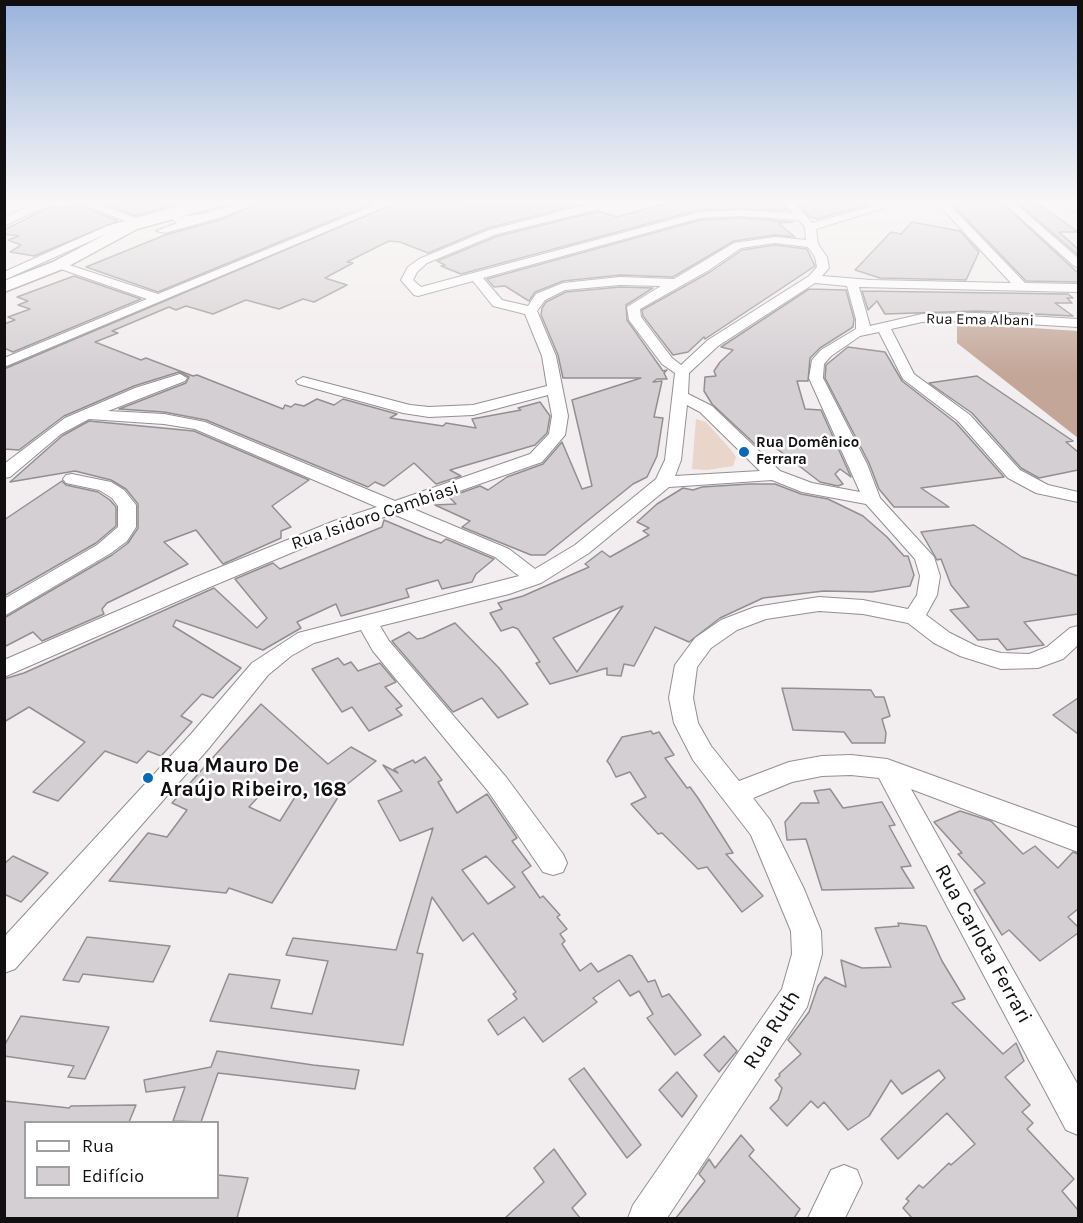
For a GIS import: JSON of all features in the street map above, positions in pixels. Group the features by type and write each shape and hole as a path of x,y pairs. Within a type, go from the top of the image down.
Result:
{"main road":[{"path":"4,287 68,260"}],"street":[{"path":"4,277 45,260"},
{"path":"4,363 252,260"},
{"path":"418,292 407,280 412,270 425,260"},
{"path":"418,292 537,260"},
{"path":"682,372 668,361 633,313 633,307 714,260"},
{"path":"4,959 192,750 260,669 283,651 306,638 509,587 534,578 582,549 664,482 672,460 682,372 713,343 813,279 823,268 822,260"},
{"path":"996,260 1022,287"},
{"path":"59,265 159,299"},
{"path":"476,277 487,294 498,303 531,311 540,297 563,287 620,280 674,283"},
{"path":"813,279 852,283 1078,288"},
{"path":"852,283 863,330 826,353 817,363 816,378 832,418 858,464 872,500 924,557 930,576 927,595 914,617 942,638 959,647 1001,661 1030,662 1055,653 1078,633"},
{"path":"413,305 418,292"},
{"name":"Rua Isidoro Cambiasi","path":"4,669 203,582 341,525 513,468 536,458 557,435 560,408 549,356 531,311"},
{"name":"Rua Ema Albani","path":"863,330 939,316 1078,323"},
{"path":"883,326 908,376 964,418 1005,465 1023,481 1078,497"},
{"path":"4,473 55,431 85,414 140,391 180,378"},
{"path":"303,381 409,410 429,412 473,410 556,388"},
{"path":"681,396 706,409 774,476"},
{"path":"85,414 164,419 199,425 502,553 534,578"},
{"path":"664,482 774,476 808,488 872,500"},
{"path":"4,609 104,549 120,537 127,527 127,505 118,494 105,486 72,479"},
{"name":"Rua Ruth","path":"646,1218 796,996 804,974 807,954 806,931 790,889 761,828 702,753 686,723 682,681 686,665 703,643 729,625 762,612 819,604 863,607 914,617"},
{"path":"367,621 381,646 497,784 553,863"},
{"path":"736,794 789,772 822,766 851,765 887,769 1078,840"},
{"name":"Rua Carlota Ferrari","path":"887,769 1078,1118"},
{"path":"826,1218 844,1183"}],"shaded area":[{"path":"957,323 1078,331 1078,438 957,343"},
{"path":"696,419 706,422 731,450 736,457 733,466 707,470 692,469"}],"building":[{"path":"103,260 235,260 158,292 86,267"},
{"path":"261,260 351,260 347,262 353,263 325,278 347,285 314,302 303,299 279,309 246,300 213,314 186,306 176,310 169,307 112,331 118,333 95,342 141,360 146,358 193,376 197,375 283,409 285,405 304,406 317,399 334,405 343,399 397,414 390,418 443,426 446,423 476,428 472,419 521,410 518,408 540,402 550,416 547,433 535,445 450,470 461,476 436,484 414,463 384,486 375,482 368,487 206,420 164,412 119,409 186,383 189,377 179,372 134,386 64,416 19,450 4,449 4,369"},
{"path":"513,260 461,274 441,266 445,265 437,261"},
{"path":"555,260 702,260 673,277 620,275 563,281 535,292 529,301 505,286 494,287 487,279"},
{"path":"727,260 812,260 815,266 705,339 704,337 688,352 673,355 643,316 642,310"},
{"path":"864,260 975,260 966,280 880,278 855,270"},
{"path":"1006,260 1064,260 1078,273 1078,282 1026,281"},
{"path":"74,276 141,299 13,352 4,348 4,324 15,320 8,317 30,309 18,305 28,301 17,297"},
{"path":"620,287 653,288 626,305 627,320 663,371 667,370 664,373 667,379 657,379 653,382 662,381 654,417 663,418 657,456 647,477 633,484 545,555 531,555 462,527 470,521 435,505 456,504 449,497 480,486 488,490 507,477 543,464 562,442 582,489 592,486 572,400 641,378 563,378 558,355 541,315 546,302 566,292"},
{"path":"809,289 846,290 854,319 853,327 820,348 810,358 808,381 797,381 805,409 821,410 851,477 840,469 835,474 843,484 838,486 820,482 772,445 756,445 712,404 704,391 705,377 716,376 714,371 733,350 721,347"},
{"path":"862,291 1068,294 1073,298 1067,298 1072,303 1055,303 1073,316 977,311 885,314 877,301 868,310"},
{"path":"848,347 885,352 902,381 956,423 1004,477 921,488 949,507 894,507 879,489 869,463 825,378 826,365"},
{"path":"977,376 1073,441 1066,442 1078,452 1078,470 1039,478 1021,468 972,413 929,383"},
{"path":"89,421 194,431 309,480 272,506 291,527 281,531 281,538 223,564 196,530 164,542 188,564 107,603 102,609 104,614 42,641 33,632 4,647 4,618 112,555 128,543 138,528 138,504 126,489 111,480 75,471 10,482 62,436"},
{"path":"62,481 66,485 98,492 110,500 116,507 116,526 96,543 4,596 4,520"},
{"path":"775,484 801,494 828,499 863,516 904,556 908,556 914,575 910,586 872,592 824,591 763,598 720,618 689,642 655,627 634,666 624,664 621,676 607,675 607,668 550,684 536,663 540,662 518,629 513,627 501,631 490,613 502,609 498,603 523,596 589,567 585,564 602,551 610,557 649,535 643,531 649,528 637,522 657,504 683,488 693,490 702,487","holes":["623,606 577,672 553,638"]},
{"path":"384,520 441,543 446,539 494,559 476,574 472,582 442,589 438,580 406,589 409,597 341,616 336,604 297,622 301,628 263,650 176,620 173,626 241,668 213,698 202,694 181,716 192,722 161,756 148,751 137,763 105,751 58,801 33,792 85,742 29,707 4,722 4,679 24,673 214,588 257,628 267,618 235,579 273,563 280,569 382,527"},
{"path":"974,525 1022,557 1078,576 1078,614 1024,622 1044,645 1007,650 998,639 978,640 950,610 969,607 951,585 941,559 937,560 921,532"},
{"path":"455,623 499,668 528,704 498,718 482,698 453,712 392,641 409,632 417,639 423,638"},
{"path":"338,658 344,665 351,662 358,671 380,663 396,682 385,687 402,706 396,709 402,715 369,731 352,707 342,712 312,669"},
{"path":"782,688 871,690 875,697 884,697 890,716 882,719 886,733 885,743 852,743 844,732 793,730"},
{"path":"1078,698 1078,734 1053,715"},
{"path":"261,704 328,764 351,747 376,761 345,786 272,903 229,888 226,893 109,881 148,833 167,837 187,810 172,803","holes":["271,783 295,797 280,821 249,807"]},
{"path":"651,731 653,734 659,732 674,755 665,758 687,788 690,787 698,798 733,853 726,854 763,896 742,912 707,867 698,869 662,833 658,834 631,804 646,797 630,772 616,777 607,761 622,737"},
{"path":"425,757 442,780 438,782 457,813 487,794 517,838 512,841 531,866 522,872 540,898 543,896 560,915 557,917 567,929 560,934 565,941 562,944 580,971 591,963 598,972 629,955 632,956 648,982 655,980 662,997 669,994 701,1035 675,1055 647,1018 653,1014 639,991 630,996 619,980 593,998 597,1002 543,1042 524,1017 498,1035 488,1020 517,999 513,994 516,992 473,933 463,941 432,897 417,953 423,954 403,1045 210,1021 229,974 280,980 271,1008 312,1014 328,961 286,955 293,938 396,950 433,828 400,841 378,801 402,791 383,765 398,773 394,769 413,760 415,763","holes":["486,856 515,887 488,904 462,870"]},
{"path":"830,789 843,808 882,802 895,825 889,826 911,866 901,867 914,888 822,890 806,839 787,840 785,822 801,803 819,803 814,791"},
{"path":"960,811 991,821 1023,854 1035,846 1058,868 1073,852 1078,854 1078,909 1068,917 1078,927 1078,933 1040,961 1009,930 1002,935 974,890 985,883 958,854 962,853 934,822"},
{"path":"13,856 48,873 21,902 4,894 4,864"},
{"path":"898,923 926,926 942,961 965,999 952,1003 1003,1054 1016,1043 1024,1061 1005,1077 1030,1105 1022,1112 1033,1123 1027,1129 1074,1179 1062,1191 1078,1210 1078,1218 912,1218 903,1208 909,1201 906,1199 919,1185 923,1188 949,1163 951,1165 975,1144 947,1113 898,1159 881,1139 945,1078 939,1070 902,1094 891,1080 869,1116 848,1130 824,1102 818,1108 811,1101 787,1126 770,1108 778,1100 782,1088 775,1080 801,1054 788,1040 809,1012 818,986 825,977 846,987 841,960 862,968 891,967 875,928 899,926"},
{"path":"87,937 170,946 153,982 83,974 79,982 63,980"},
{"path":"21,1016 109,1027 85,1079 68,1077 74,1066 4,1056 4,1046"},
{"path":"724,1036 737,1051 719,1072 704,1055"},
{"path":"217,1051 359,1070 355,1089 218,1073 201,1121 173,1121 185,1087 146,1092 144,1080 211,1067"},
{"path":"584,1068 641,1145 627,1158 569,1079"},
{"path":"677,1072 697,1096 682,1117 659,1090"},
{"path":"4,1101 69,1108 71,1106 136,1105 129,1121 24,1121 24,1199 219,1199 219,1175 248,1178 237,1218 4,1218"},
{"path":"741,1135 754,1150 749,1156 800,1209 794,1218 676,1218 705,1181 699,1174 709,1159 715,1168"},
{"path":"554,1149 586,1194 572,1208 580,1218 505,1218 544,1182 534,1168"}],"place":[{"name":"Rua Domênico Ferrara","path":"744,452"},
{"name":"Rua Mauro De Araújo Ribeiro, 168","path":"148,778"}]}
